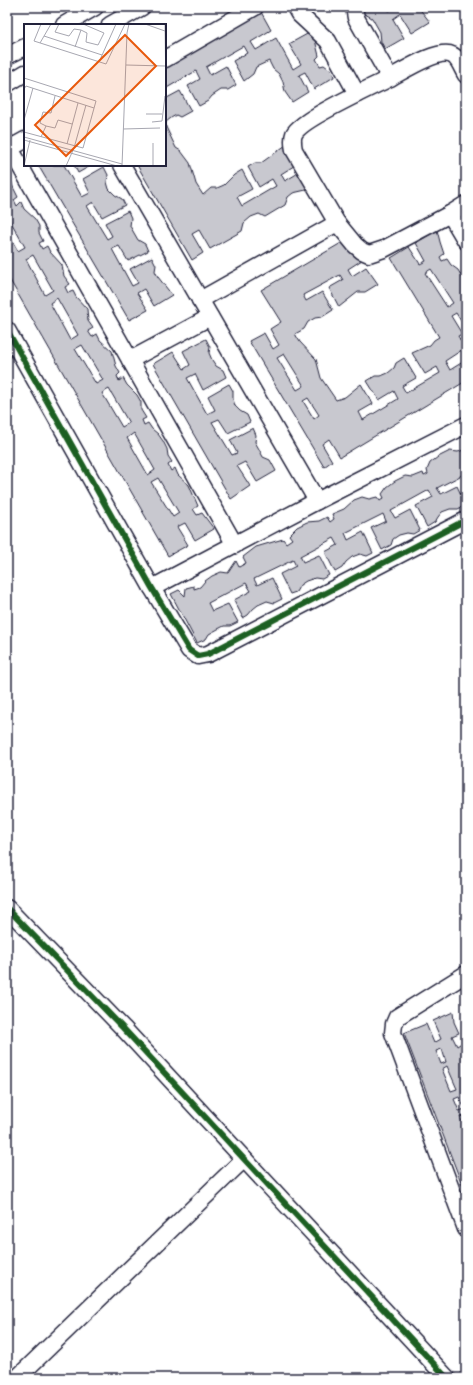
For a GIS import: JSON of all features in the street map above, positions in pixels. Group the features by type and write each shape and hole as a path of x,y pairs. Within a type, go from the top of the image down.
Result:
{"street":[{"path":"66,24 95,7"},
{"path":"112,24 142,7"},
{"path":"166,58 255,7"},
{"path":"295,7 299,14 328,41 357,94"},
{"path":"354,7 356,18 390,78"},
{"path":"7,56 24,48"},
{"path":"466,75 456,58 451,54 444,53 426,59 320,114 299,128 294,135 292,143 294,150 337,223 355,245 362,251 369,254 384,249 466,204"},
{"path":"7,84 24,75"},
{"path":"24,140 8,147 235,545"},
{"path":"123,166 317,501"},
{"path":"450,214 466,241"},
{"path":"200,300 337,223"},
{"path":"130,360 210,317"},
{"path":"7,330 152,588 189,650 198,656 208,654 466,520"},
{"path":"152,588 466,425"},
{"path":"7,908 123,1028 447,1378"},
{"path":"466,974 397,1016 393,1029 393,1033 466,1229"},
{"path":"17,1378 244,1159"}],"building":[{"path":"360,7 387,7 389,11 395,7 418,7 430,22 412,33 400,14 393,19 404,38 385,49 381,42 380,32 372,18 363,13"},
{"path":"261,12 271,30 251,42 256,50 276,38 293,69 301,64 289,44 309,33 315,40 319,56 316,59 320,66 324,65 332,71 334,77 314,89 305,72 299,75 308,92 292,102 285,92 283,82 279,74 273,69 269,61 256,67 253,74 244,81 233,61 247,53 243,46 206,67 210,75 226,66 236,85 228,90 221,90 212,96 208,101 199,106 188,86 200,79 196,71 166,88 166,66"},
{"path":"180,91 191,111 180,117 176,115 166,122 166,96 167,98"},
{"path":"166,127 176,148 181,151 190,163 196,184 203,195 211,188 217,188 224,185 234,175 242,170 252,189 237,197 242,206 276,186 272,179 259,187 248,167 255,163 261,163 286,145 297,164 281,174 285,181 305,169 313,186 306,190 293,193 288,197 285,205 265,217 259,214 251,217 244,223 242,231 210,249 199,230 192,234 203,253 192,260 138,166 166,166"},
{"path":"39,166 65,166 82,197 90,193 83,179 104,167 108,175 107,182 109,189 122,199 125,205 102,217 93,202 87,206 107,239 112,236 105,223 128,211 131,218 130,226 138,240 145,244 148,251 128,261 119,246 112,249 132,286 138,283 130,269 152,257 156,265 155,271 158,277 172,295 154,306 144,289 137,293 148,310 129,320"},
{"path":"74,166 90,166 78,173"},
{"path":"10,176 18,197 14,200 17,206 21,202 24,209 35,219 39,226 39,233 43,241 39,243 42,249 47,246 50,252 62,265 64,276 70,284 65,287 68,293 73,291 76,297 87,309 88,321 93,328 88,331 92,337 97,334 100,340 112,351 116,366 120,373 117,376 119,381 123,378 141,402 141,410 146,418 142,420 144,425 148,423 163,441 167,449 168,456 172,462 168,465 171,471 175,468 178,475 189,485 198,506 193,509 197,515 202,513 214,529 195,540 185,523 177,527 188,545 168,556 7,275 7,232 18,251 25,247 7,215 7,177","holes":["33,255 53,290 45,295 26,259","57,298 78,335 70,340 50,303","82,345 103,380 96,384 75,349","109,389 129,423 122,427 102,393","134,433 155,470 148,475 127,438","158,478 179,513 173,517 151,482"]},
{"path":"437,230 444,254 440,257 442,261 447,259 451,265 458,270 465,282 466,329 456,313 451,316 462,334 458,336 465,348 445,361 450,370 466,360 466,381 340,457 329,439 322,444 332,461 324,467 249,341 264,333 273,349 279,345 270,329 281,322 261,290 348,239 362,260 348,269 352,276 366,267 378,284 365,292 358,292 339,307 329,288 343,280 340,275 303,295 306,301 322,292 333,310 322,317 315,318 308,322 304,329 295,334 300,342 316,359 321,378 336,400 345,397 361,384 373,404 359,412 363,420 398,399 394,391 379,400 367,381 375,376 381,376 388,373 394,368 396,363 404,358 416,378 402,386 406,393 440,373 437,367 425,374 412,353 430,345 439,337 391,258 409,247 420,264 426,261 416,243","holes":["431,269 453,303 447,307 425,273","284,354 304,386 297,390 277,358","308,398 319,415 314,419 303,401"]},
{"path":"206,339 210,347 209,353 212,360 216,366 223,370 226,377 203,390 195,374 187,378 207,414 215,410 208,396 229,384 233,391 235,406 247,415 250,422 228,433 219,419 212,422 232,455 237,453 230,440 253,428 256,435 255,442 263,457 270,460 276,471 257,482 245,462 237,466 250,486 231,499 153,364 173,352 184,369 190,365 183,351"},
{"path":"466,449 466,473 437,488 441,494 457,486 466,505 458,509 450,509 442,512 435,522 427,527 416,506 433,497 429,490 391,511 395,518 410,510 420,530 413,534 407,533 399,535 393,539 391,545 382,550 371,528 386,521 383,514 345,533 348,540 363,532 373,553 367,556 360,554 352,557 342,568 335,572 325,552 338,545 334,538 300,556 303,562 319,555 329,575 322,579 315,578 306,581 300,585 296,592 290,594 280,574 296,566 293,560 254,579 257,585 272,578 282,599 274,603 267,601 258,605 243,618 234,600 251,591 246,583 208,603 212,611 228,604 238,622 218,629 209,634 206,639 197,643 171,594 179,590 185,596 186,588 194,586 194,589 200,587 212,576 221,572 228,573 236,561 239,567 246,563 243,557 256,547 283,539 286,543 292,539 289,535 297,527 307,522 319,521 327,517 330,522 334,519 332,514 344,509 354,500 362,497 369,499 377,497 380,501 384,498 382,494 387,487 395,481 405,476 413,477 423,473 424,476 428,474 427,470 430,463 438,457 450,451 458,452"},
{"path":"453,1012 454,1022 459,1033 452,1036 457,1046 463,1042 466,1048 466,1115 460,1117 466,1131 466,1195 404,1033 426,1024 434,1043 441,1039 433,1021","holes":["442,1049 446,1062 441,1064 436,1051","447,1066 457,1089 451,1091 442,1069","459,1097 465,1109 459,1111 454,1099"]}],"cycle path":[{"path":"7,330 152,588 189,650 198,656 208,654 466,520"},
{"path":"7,908 123,1028 447,1378"}]}
